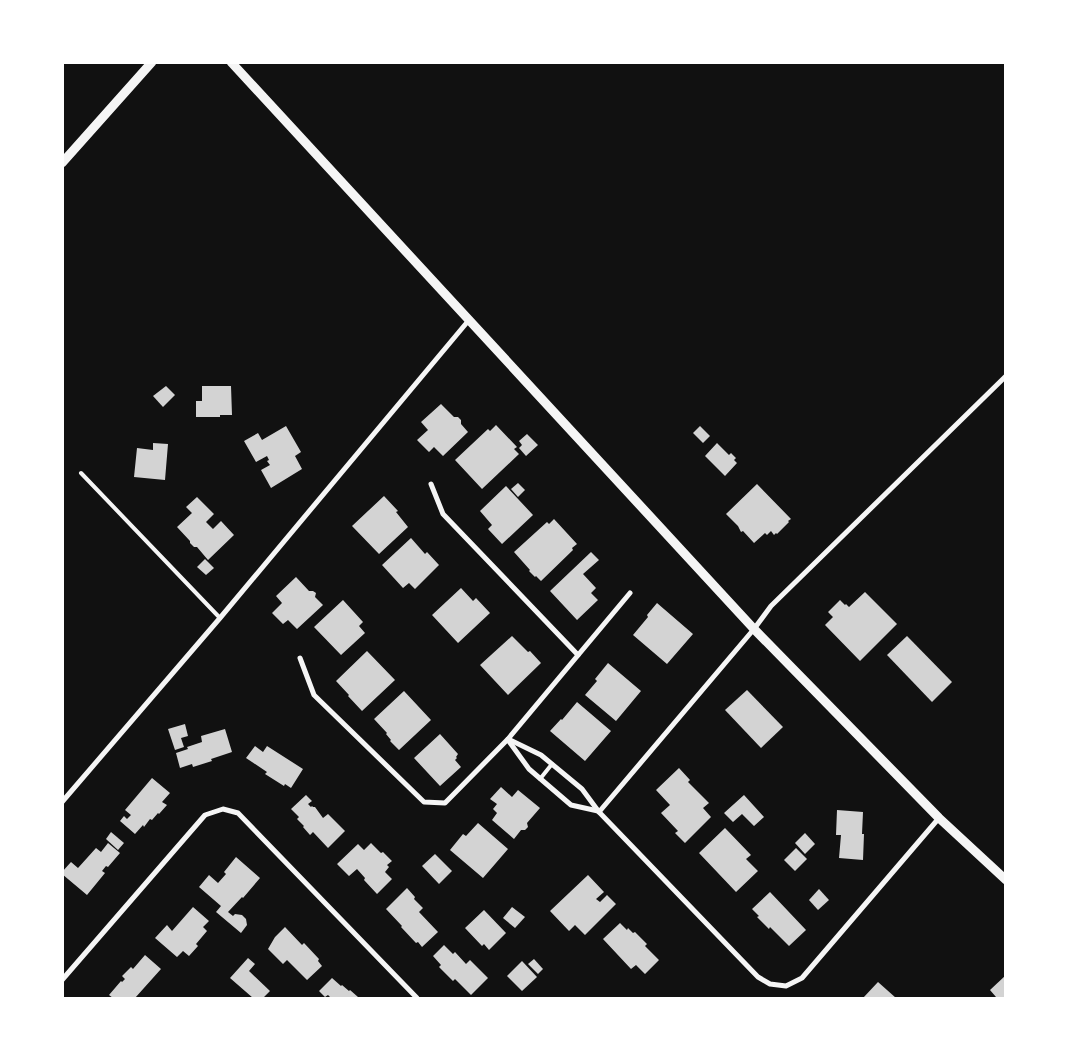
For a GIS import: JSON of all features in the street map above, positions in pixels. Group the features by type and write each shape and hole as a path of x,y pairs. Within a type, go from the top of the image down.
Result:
{"street":[{"path":"62,163 152,62"},
{"path":"230,62 754,629 939,818 1006,880"},
{"path":"62,802 220,618 469,320"},
{"path":"599,812 754,629 771,606 1006,376"},
{"path":"431,484 443,514 578,655"},
{"path":"300,658 314,695 424,802 445,803 508,739 630,593"},
{"path":"508,739 529,769 571,805 599,812"},
{"path":"508,739 541,755 582,789 599,812 758,977 770,984 786,986 802,978 939,818"},
{"path":"62,980 205,815 223,809 238,813 417,998"}],"lane":[{"path":"81,473 220,618"},
{"path":"540,779 552,764"}],"building":[{"path":"166,386 175,395 163,407 153,396"},
{"path":"202,386 231,386 232,415 196,417 196,401 202,401"},
{"path":"441,404 454,417 458,417 461,420 461,424 468,432 443,456 434,447 429,452 417,440 428,430 421,422"},
{"path":"496,425 517,447 514,449 519,454 482,489 455,460 488,429 490,431"},
{"path":"286,426 301,452 295,456 302,469 271,488 261,470 270,465 267,461 269,460 267,456 256,462 244,441 258,433 262,440"},
{"path":"700,426 710,436 703,443 693,433"},
{"path":"527,434 538,445 526,456 519,448 522,445 519,441"},
{"path":"153,443 168,444 165,480 134,477 137,448 153,450"},
{"path":"717,443 729,455 731,453 736,458 734,460 737,463 725,476 705,456"},
{"path":"518,483 525,490 518,497 511,489"},
{"path":"757,484 791,519 777,534 774,535 771,531 767,535 765,533 754,543 743,531 741,532 738,526 726,514"},
{"path":"506,486 533,515 502,544 488,529 492,525 480,511"},
{"path":"384,496 398,511 396,512 408,527 379,554 352,526"},
{"path":"197,497 214,514 206,522 213,529 221,521 234,535 208,560 177,527 192,513 186,507"},
{"path":"554,519 577,544 541,581 529,571 514,552 547,522 549,524"},
{"path":"411,538 425,554 427,552 439,565 415,589 409,583 403,588 382,565"},
{"path":"591,552 599,560 583,574 596,588 591,593 598,600 577,620 550,591"},
{"path":"205,559 214,568 206,575 197,567"},
{"path":"296,577 309,591 316,593 315,597 323,605 297,629 288,620 283,624 272,613 282,603 276,596"},
{"path":"461,588 473,601 476,598 490,613 458,643 432,615"},
{"path":"865,592 897,624 860,661 825,625 833,617 828,612 840,600 849,607"},
{"path":"343,600 363,622 359,626 365,633 341,655 314,627"},
{"path":"657,603 693,634 667,664 633,635"},
{"path":"512,636 541,663 508,695 480,665"},
{"path":"907,636 952,682 932,702 887,655"},
{"path":"367,651 395,680 362,711 336,681"},
{"path":"608,663 641,691 616,721 585,695 597,681 595,679"},
{"path":"747,690 783,727 761,748 725,710"},
{"path":"404,691 431,720 399,750 374,719"},
{"path":"577,702 611,731 585,761 550,731"},
{"path":"185,724 188,736 181,738 184,747 175,750 168,729"},
{"path":"225,729 232,752 193,767 192,764 180,768 176,753 202,742 201,736"},
{"path":"440,734 458,754 455,760 461,767 440,786 414,758"},
{"path":"255,746 263,752 267,746 303,769 291,788 285,784 284,786 265,774 267,772 246,758"},
{"path":"679,768 690,780 688,782 709,803 703,808 711,817 685,843 675,833 678,831 661,813 670,805 656,790"},
{"path":"152,778 170,793 162,802 167,805 135,834 120,821 124,816 127,819 131,815 125,810"},
{"path":"501,787 512,797 518,790 540,808 527,823 528,827 525,830 521,830 514,839 492,820 497,813 493,809 497,804 490,799"},
{"path":"306,795 312,801 308,804 311,807 315,807 323,818 328,814 345,831 328,848 313,832 310,835 297,819 299,817 291,809"},
{"path":"744,795 764,817 754,826 742,814 733,822 724,813"},
{"path":"837,810 863,812 863,860 839,858 841,835 836,835"},
{"path":"478,823 508,849 483,878 450,850 463,834 466,836"},
{"path":"725,828 751,855 746,859 758,871 736,892 699,853"},
{"path":"111,832 124,843 118,850 106,839"},
{"path":"805,833 815,844 805,854 795,843"},
{"path":"108,843 120,853 102,871 105,873 87,895 62,872 71,862 78,868 96,848 101,852"},
{"path":"371,843 392,861 387,865 389,867 385,872 392,879 377,894 357,869 349,876 337,864 358,844 364,850"},
{"path":"796,848 807,859 795,871 784,860"},
{"path":"435,854 452,871 439,884 422,866"},
{"path":"236,857 260,878 228,912 233,916 235,914 242,915 246,919 247,925 241,933 216,912 221,906 199,887 209,875 218,883"},
{"path":"588,875 604,892 596,899 600,902 607,895 616,904 585,935 575,925 569,931 550,911"},
{"path":"407,888 423,908 419,912 438,932 422,947 418,942 416,943 386,909"},
{"path":"819,889 829,900 818,910 809,900"},
{"path":"770,892 806,930 789,946 757,917 759,916 752,909"},
{"path":"193,907 209,921 203,927 207,931 189,956 183,951 177,957 155,938 167,925 172,931"},
{"path":"512,907 525,917 515,928 503,918"},
{"path":"484,910 506,933 489,950 484,944 482,946 465,928"},
{"path":"620,923 627,930 628,928 633,933 635,932 647,944 645,946 659,960 645,974 636,965 631,969 603,939"},
{"path":"285,927 302,945 304,943 319,959 318,961 322,966 307,980 287,960 283,964 268,949 275,937"},
{"path":"444,945 453,954 455,952 466,964 470,960 488,978 471,995 455,979 453,981 439,967 441,965 433,956"},
{"path":"145,955 161,969 135,998 113,998 109,995 125,979 122,976 131,967 133,969"},
{"path":"248,958 255,964 249,971 270,991 263,998 253,998 230,978"},
{"path":"534,959 543,969 538,974 528,964"},
{"path":"522,961 537,977 522,991 507,976"},
{"path":"1006,975 1006,998 994,998 996,997 990,990"},
{"path":"332,978 358,997 328,998 330,997 328,995 325,997 319,991"},
{"path":"878,982 896,998 863,998"}]}
